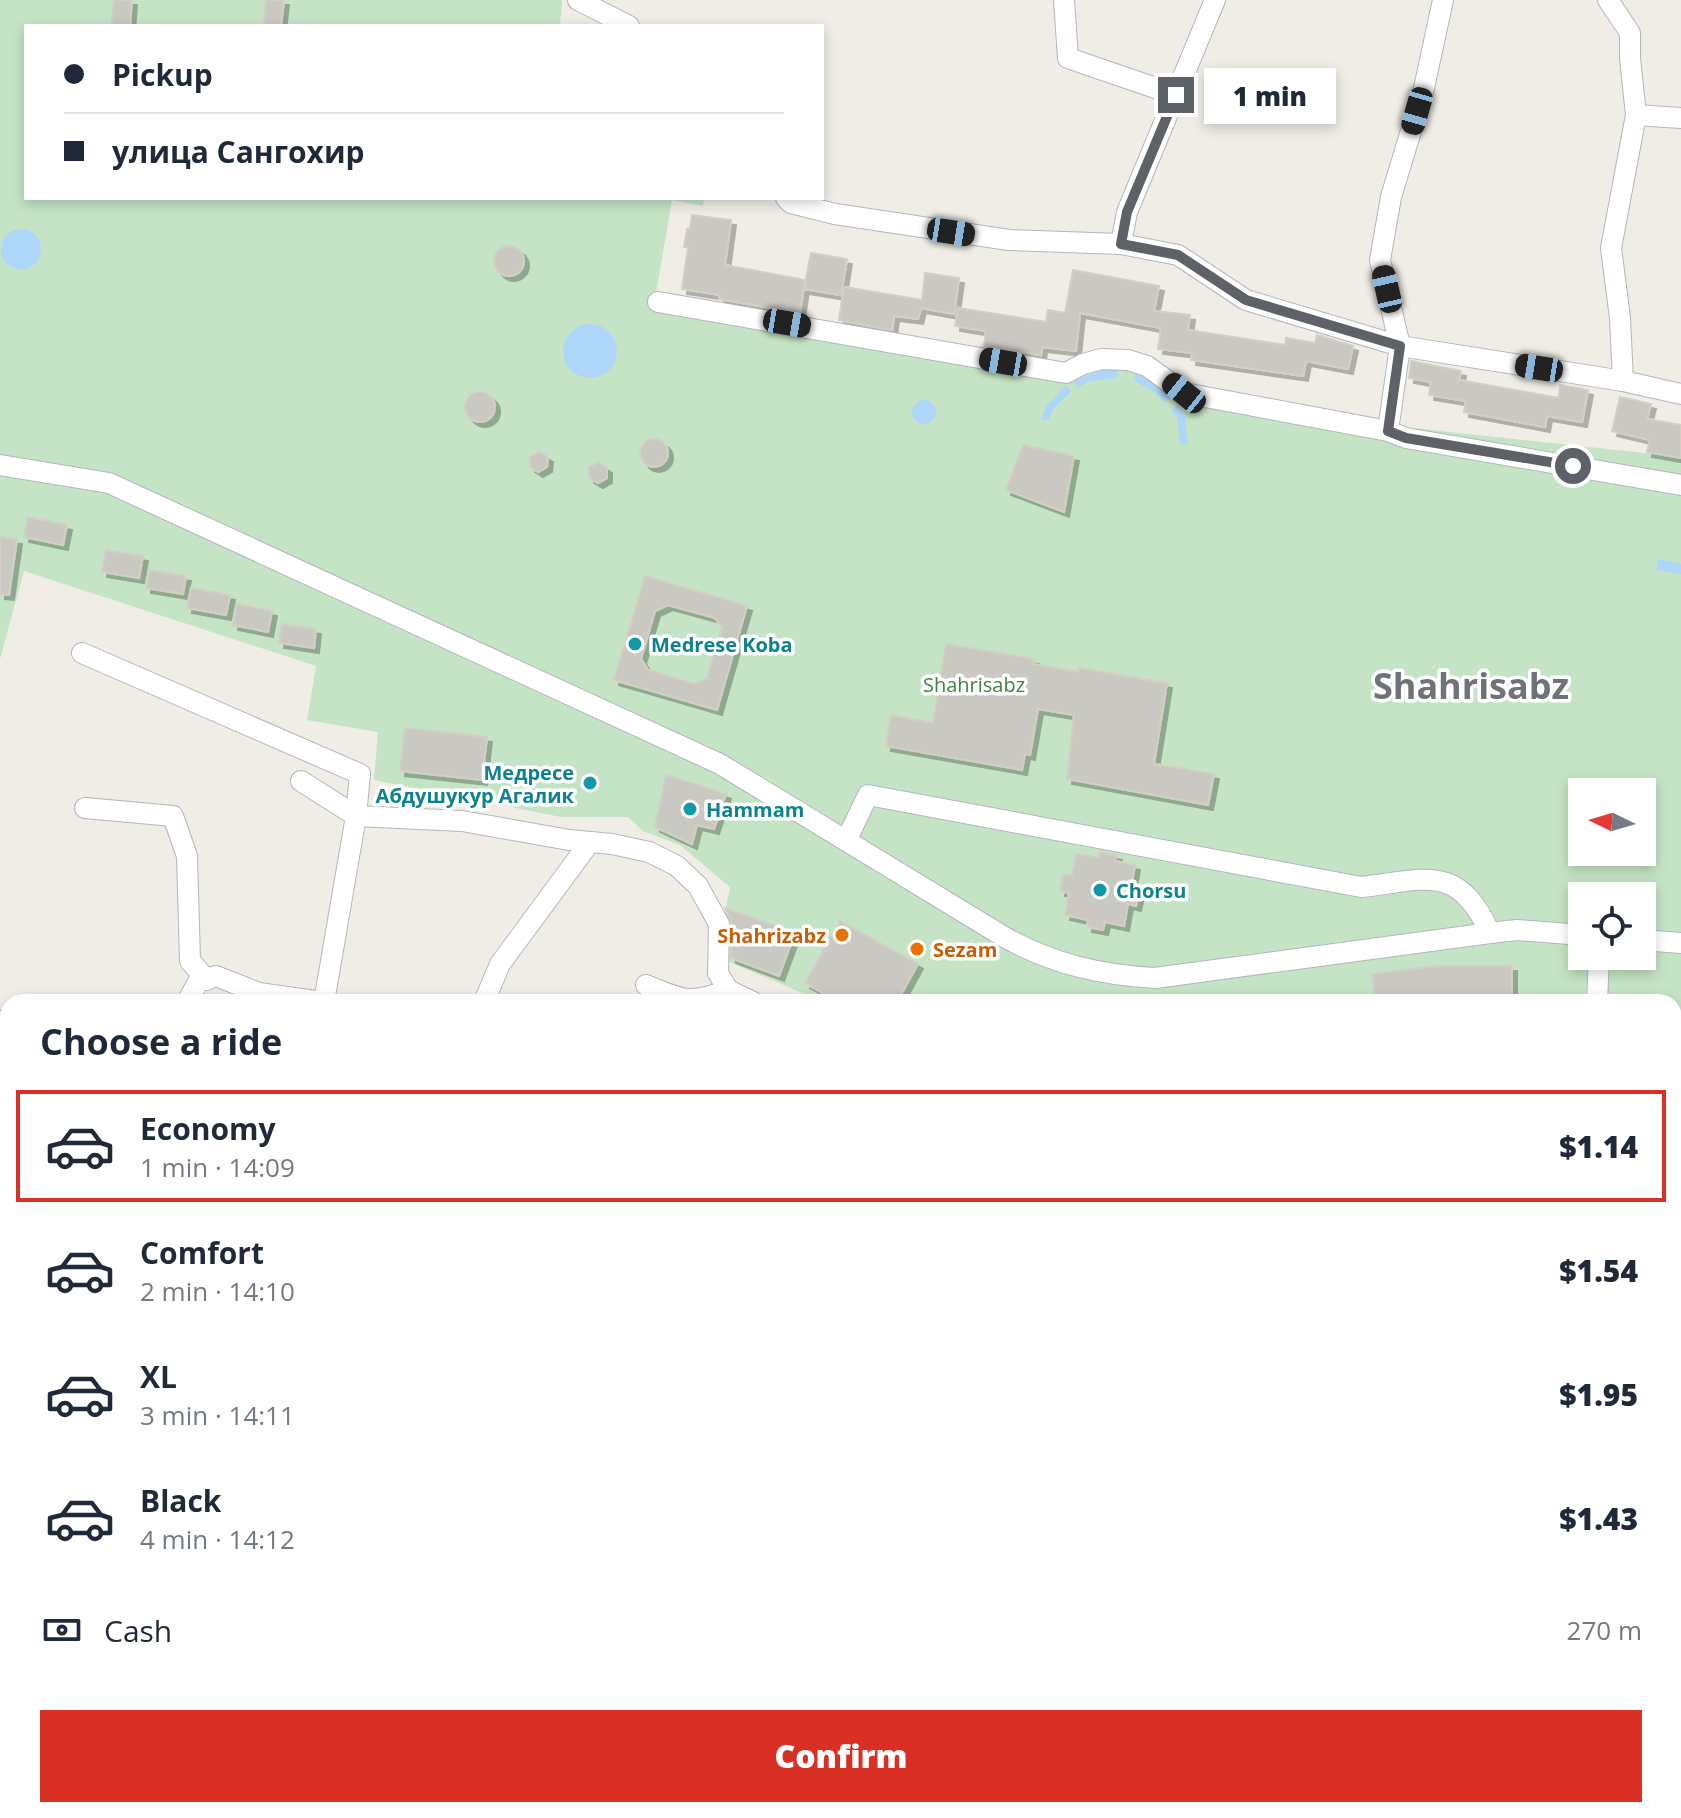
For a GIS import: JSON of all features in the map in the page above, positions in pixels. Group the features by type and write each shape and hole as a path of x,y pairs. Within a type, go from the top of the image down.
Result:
{"street":[{"path":"578,0 625,24"},
{"path":"1064,0 1068,58 1176,95"},
{"path":"1121,244 1127,212 1215,0"},
{"path":"1388,431 1400,346 1380,260 1391,197 1424,88 1443,0"},
{"path":"1608,0 1630,33 1636,115 1611,248 1620,318 1623,381"},
{"path":"1636,115 1681,118"},
{"path":"788,200 835,214 1009,240 1121,244 1178,255 1246,300 1400,346 1623,381 1681,394"},
{"path":"658,302 1066,373 1101,359 1128,360 1147,366 1184,393 1388,431 1406,438 1681,485"},
{"path":"0,465 109,483 720,764 1034,954 1079,968 1155,978 1517,930 1568,934"},
{"path":"82,653 360,774 356,816 324,994"},
{"path":"301,781 356,816 462,821 649,852 677,866 698,886 719,924 718,973 728,990 736,994"},
{"path":"847,839 868,795 1361,887 1441,879 1457,887 1481,914 1490,933"},
{"path":"85,808 173,816 187,856 190,961 207,980"},
{"path":"487,994 500,964 590,842"},
{"path":"1656,941 1681,943"},
{"path":"1597,994 1598,970"},
{"path":"191,994 198,982 216,976 266,994"},
{"path":"646,985 667,994"},
{"path":"718,994 728,990"}],"green space":[{"name":"Shahrisabz","path":"0,0 562,0 560,24 24,24 24,200 672,200 654,305 1067,378 1105,367 1125,367 1162,380 1376,424 1681,457 1681,994 804,994 716,956 730,887 680,845 643,831 628,817 561,817 374,780 378,732 307,720 316,666 24,571 0,659"},
{"name":"Shahrisabz","path":"672,200 704,200 703,206"}],"water":[{"path":"21,229 35,235 41,249 35,263 21,269 7,263 1,249 7,235"},
{"path":"590,324 609,332 617,351 609,370 590,378 571,370 563,351 571,332"},
{"path":"1102,370 1118,370 1117,378 1089,381 1078,388 1074,381"},
{"path":"1135,373 1163,388 1171,397 1165,402 1155,392 1134,381"},
{"path":"1066,385 1071,392 1053,409 1049,420 1041,419 1046,406"},
{"path":"924,400 933,403 936,412 933,421 924,424 915,421 912,412 915,403"},
{"path":"1178,404 1185,417 1188,445 1180,444 1177,418 1171,409"},
{"path":"1658,559 1681,564 1681,574 1656,570"}],"building":[{"path":"114,0 132,0 130,24 111,24"},
{"path":"266,0 284,0 281,24 264,24"},
{"path":"692,215 731,220 725,265 805,280 800,313 719,299 720,295 682,289 688,247 684,247"},
{"path":"509,246 520,250 524,261 520,272 509,276 498,272 494,261 498,250"},
{"path":"811,253 847,259 841,295 804,289"},
{"path":"1073,270 1159,286 1154,311 1190,315 1188,330 1285,345 1286,338 1315,343 1317,335 1353,346 1348,369 1306,361 1303,376 1191,360 1192,353 1158,349 1161,328 1080,313 1076,351 1042,347 1041,355 984,346 986,331 955,326 958,308 1046,322 1048,310 1065,313"},
{"path":"925,273 959,278 954,314 921,308 918,319 894,316 892,330 839,320 844,287 922,300"},
{"path":"1411,361 1461,371 1459,380 1559,398 1560,385 1588,390 1582,422 1547,416 1545,427 1464,412 1466,401 1429,395 1431,382 1409,378"},
{"path":"480,392 491,396 495,407 491,418 480,422 469,418 465,407 469,396"},
{"path":"1620,397 1651,404 1647,419 1681,425 1681,458 1647,452 1650,440 1612,431"},
{"path":"654,439 664,443 668,453 664,463 654,467 644,463 640,453 644,443"},
{"path":"1023,445 1074,456 1064,512 1006,490"},
{"path":"539,452 548,457 547,467 538,472 530,467 530,457"},
{"path":"598,462 607,468 607,478 598,483 589,478 589,468"},
{"path":"28,517 67,525 63,545 24,537"},
{"path":"0,537 17,539 9,595 0,594"},
{"path":"106,550 143,556 139,578 102,572"},
{"path":"149,570 186,576 183,594 146,588"},
{"name":"Medrese Koba","path":"645,576 747,606 717,710 614,680","holes":["668,605 715,618 722,628 707,678 695,684 648,670 641,659 655,611"]},
{"path":"191,588 230,595 226,615 187,608"},
{"path":"237,604 272,611 268,632 233,625"},
{"path":"282,624 316,629 314,648 279,643"},
{"path":"946,644 1034,659 1033,664 1078,672 1079,668 1167,683 1154,764 1214,774 1208,805 1067,779 1074,715 1038,709 1030,755 1025,754 1022,770 886,746 891,715 933,723"},
{"path":"405,728 487,737 482,780 400,771"},
{"name":"Hammam","path":"666,775 726,794 714,829 697,825 692,844 655,827"},
{"name":"Chorsu","path":"1100,852 1117,855 1115,861 1135,865 1131,888 1140,889 1136,906 1128,904 1124,926 1105,922 1103,930 1087,927 1088,920 1065,915 1069,893 1060,891 1063,874 1072,876 1076,854 1099,858"},
{"path":"725,908 795,933 779,976 731,958 732,923"},
{"path":"840,921 918,964 901,994 825,994 805,983"},
{"path":"1437,966 1512,966 1512,994 1374,994 1372,974"}],"place":[{"name":"Medrese Koba","path":"635,644"},
{"name":"Медресе Абдушукур Агалик","path":"590,783"},
{"name":"Hammam","path":"690,809"},
{"name":"Chorsu","path":"1100,890"},
{"name":"Shahrizabz","path":"842,935"},
{"name":"Sezam","path":"917,949"}],"district":[{"name":"Shahrisabz","path":"1471,685"}],"route":[{"path":"1176,95 1127,212 1121,244 1178,255 1246,300 1400,346 1388,431 1406,438 1573,466"}]}
